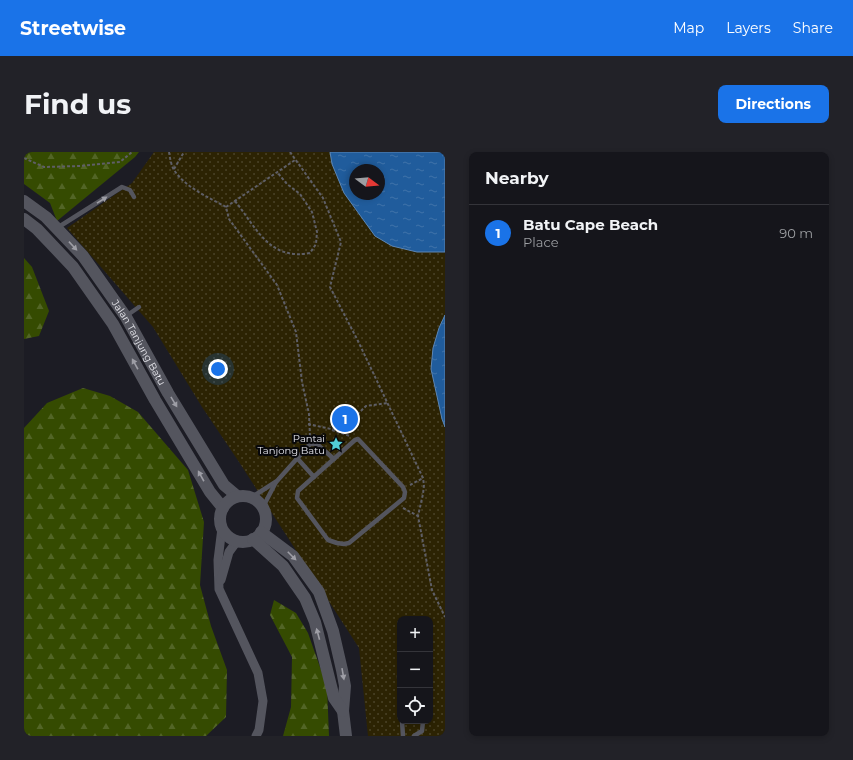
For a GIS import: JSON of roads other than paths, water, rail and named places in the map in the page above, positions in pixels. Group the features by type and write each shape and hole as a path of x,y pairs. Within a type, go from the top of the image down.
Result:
{"street":[{"name":"Jalan Tanjung Batu","path":"24,201 46,217 83,256 126,317 168,393 224,485 237,496"},
{"name":"Jalan Tanjung Batu","path":"24,219 37,229 73,267 113,324 155,400 210,492 222,508"},
{"path":"237,496 252,497 263,507 266,520 257,536 242,542 237,541 226,534 222,528 220,522 222,508 226,503 237,496"},
{"path":"222,528 218,560 219,590 258,673 263,701 259,730 256,736"},
{"path":"257,536 293,556 319,592 334,631 342,670 345,686 343,711 346,736"},
{"path":"219,590 229,552 237,541"}],"lane":[{"path":"56,228 122,187 130,190 134,197"},
{"path":"126,317 139,307"},
{"path":"358,439 404,488 404,498 349,543 337,543 328,540 296,498 298,490 314,477 354,440 358,439"},
{"path":"263,507 277,481 310,444 318,445 334,459"},
{"path":"297,458 314,477"},
{"path":"252,497 277,481"},
{"path":"402,724 403,736"},
{"path":"414,736 422,731 423,724"}],"water":[{"path":"330,152 445,152 445,252 417,252 392,246 375,236 349,200 385,200 385,164 349,164 349,200 344,193 332,164"},
{"path":"445,315 445,427 431,369 433,348"}],"place":[{"name":"Batu Cape Beach","path":"345,419"},
{"name":"Pantai Tanjong Batu","path":"336,444"}]}
